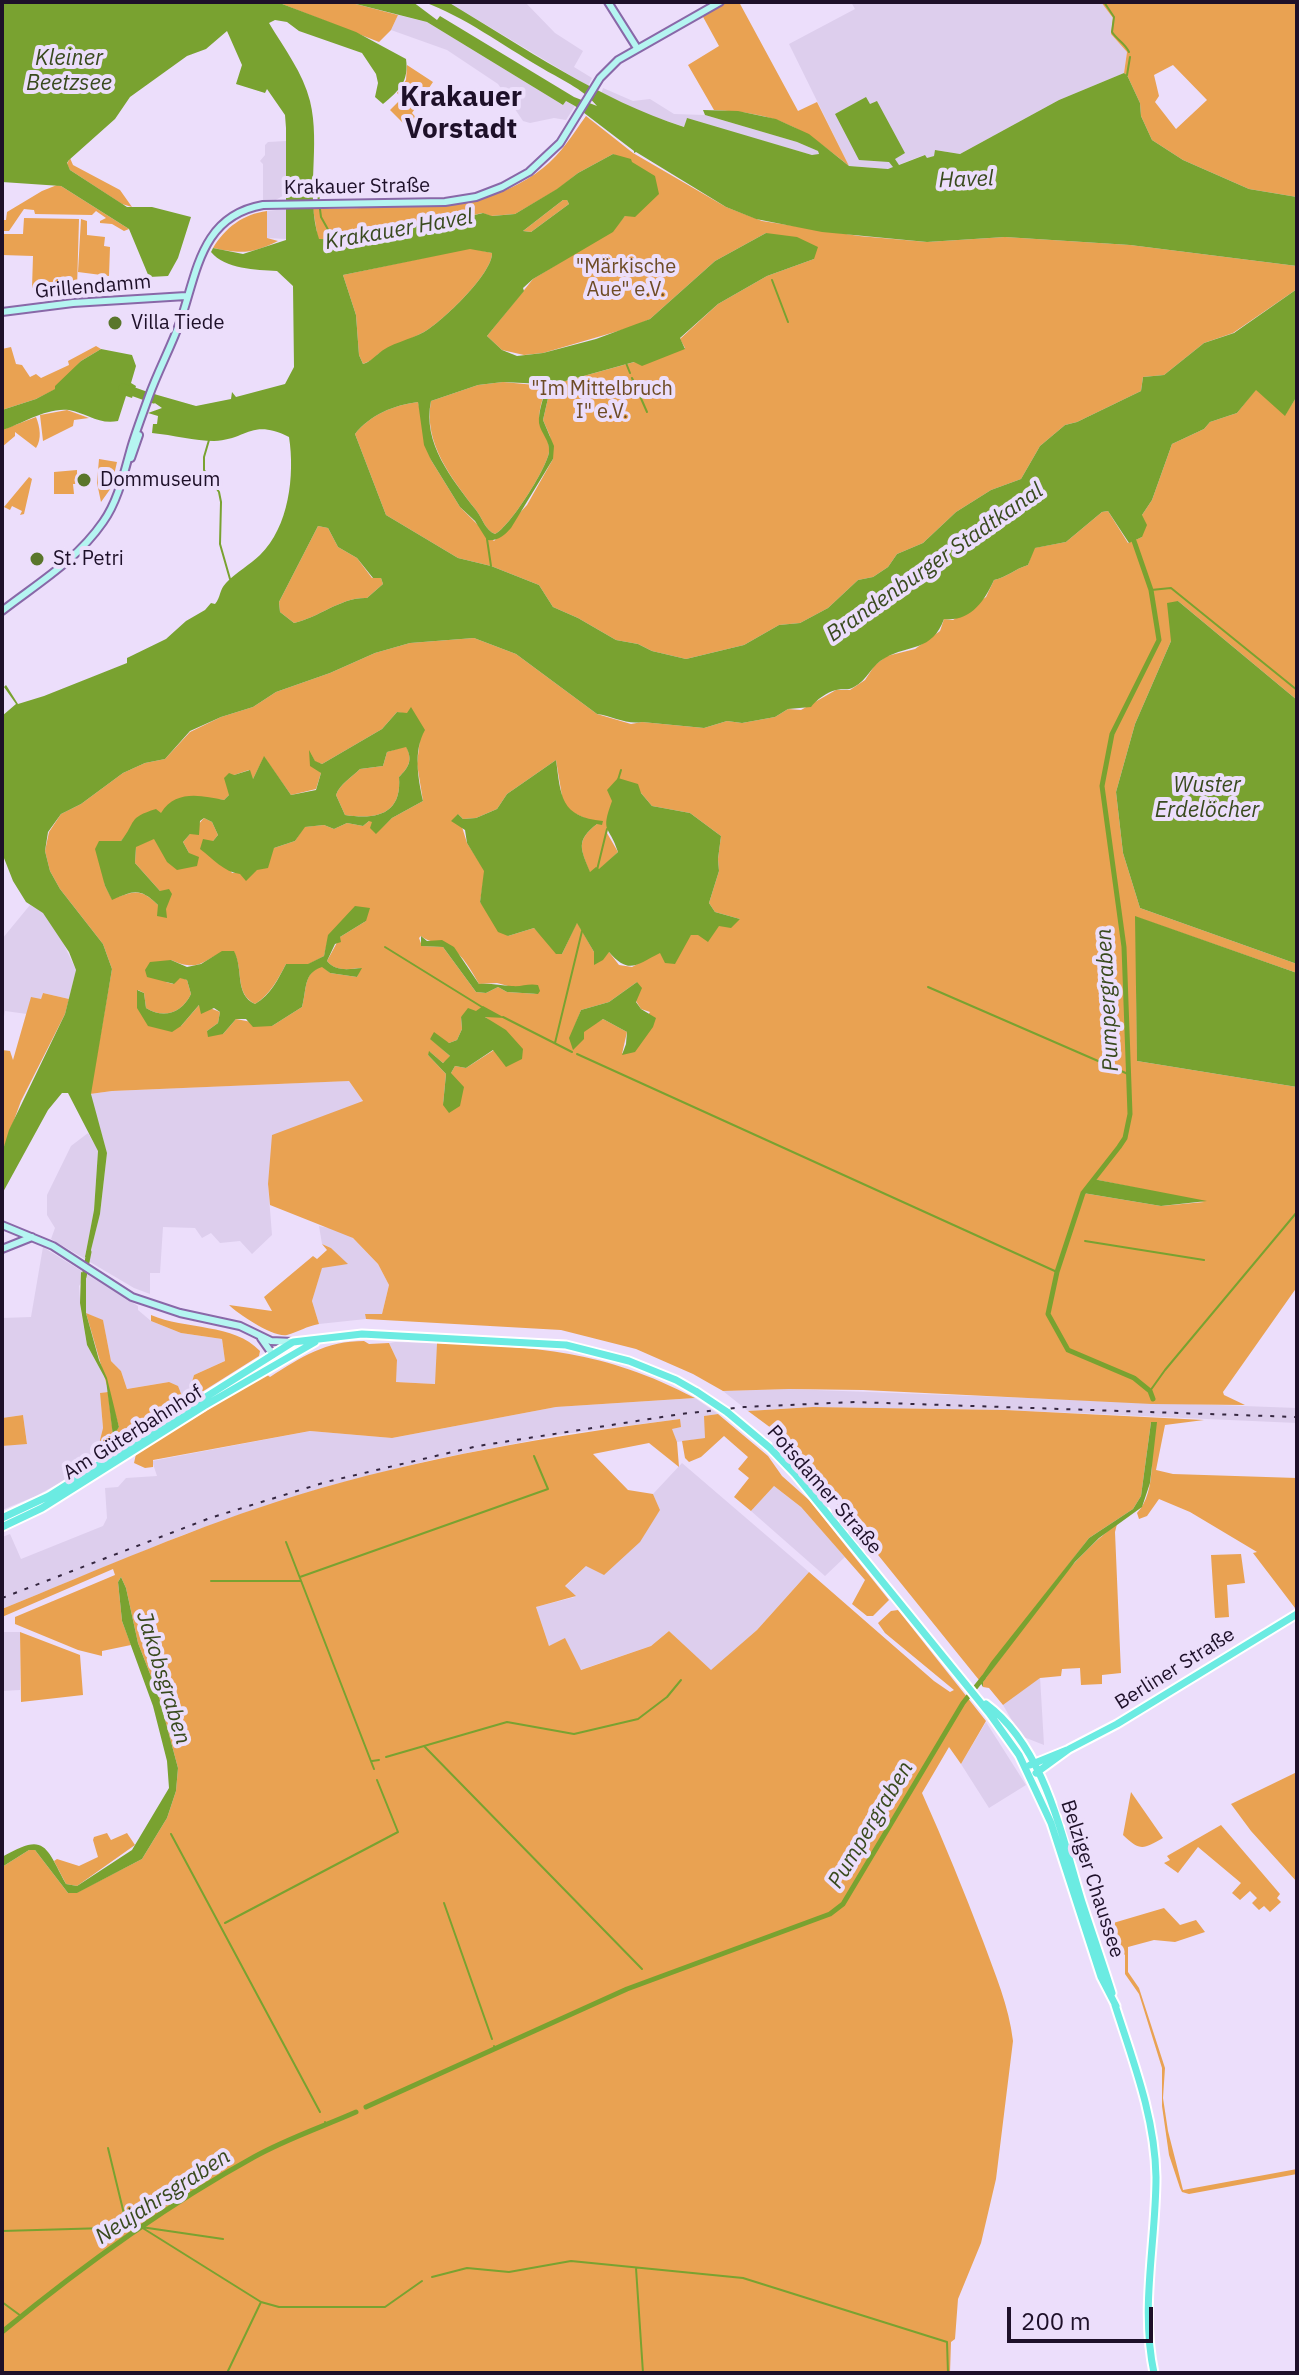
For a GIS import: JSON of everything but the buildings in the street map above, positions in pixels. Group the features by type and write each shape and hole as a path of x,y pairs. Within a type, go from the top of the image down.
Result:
{"main road":[{"path":"608,2 637,48"},
{"name":"Krakauer Straße","path":"2,611 61,569 104,521 126,469 151,388 179,324 203,251 215,232 229,220 248,209 281,203 445,202 488,193 516,180 540,163 560,143 600,78 618,60 720,2"},
{"name":"Grillendamm","path":"2,312 73,303 186,296"},
{"path":"2,1225 80,1262 132,1297 180,1313 240,1326 271,1341 293,1342"},
{"path":"2,1249 32,1237"},
{"path":"258,1334 279,1362"},
{"name":"Potsdamer Straße","path":"273,1355 293,1342 362,1334 566,1345 629,1361 676,1380 727,1412 795,1474 1032,1770"},
{"name":"Potsdamer Straße","path":"279,1362 325,1338"},
{"name":"Am Güterbahnhof","path":"2,1527 42,1508 273,1355"},
{"name":"Am Güterbahnhof","path":"2,1518 49,1496 279,1362"},
{"name":"Berliner Straße","path":"1032,1770 1117,1724 1297,1614"},
{"name":"Belziger Chaussee","path":"1032,1770 1101,1977 1116,2006 1146,2103 1156,2177 1147,2309 1154,2373"}],"shaded area":[{"path":"448,2 525,2 555,33 583,51 574,67 592,78 588,86"},
{"path":"851,2 1101,2 1113,18 1111,34 1127,52 1124,73 1059,100 960,154 936,150 934,156 926,159 924,155 888,169 849,166 789,44 855,9"},
{"path":"398,15 427,22 563,105 566,101 575,106 566,120 523,121 498,84 447,50 391,30"},
{"path":"603,88 633,101 650,99 674,114 705,115 797,142 818,151 819,155 686,119 685,127 642,113 601,94"},
{"path":"286,141 286,194 263,203 263,164 260,161 265,155 265,145"},
{"path":"286,209 286,239 267,238 267,211"},
{"path":"30,905 43,912 58,932 76,970 69,999 43,993 27,1014 5,1011 2,1027 2,939"},
{"path":"349,1081 363,1101 268,1184 272,1235 252,1254 240,1241 220,1243 211,1233 202,1238 195,1228 163,1227 160,1273 150,1273 150,1294 134,1288 51,1239 55,1228 47,1215 47,1195 71,1146 88,1133 98,1150 94,1210 85,1257 89,1258 100,1214 107,1153 90,1094"},
{"path":"319,1226 339,1230 353,1238 378,1264 389,1285 382,1314 365,1314 366,1319 319,1324 312,1301 322,1267 347,1264 331,1248 322,1244"},
{"path":"43,1247 138,1306 138,1310 151,1321 181,1333 222,1339 225,1361 194,1375 186,1402 76,1474 2,1510 2,1446 27,1443 23,1415 2,1418 2,1318 31,1317","holes":["86,1275 86,1313 103,1321 111,1361 121,1371 127,1389 169,1382 98,1448 103,1428 100,1393 108,1392 106,1380 87,1345 79,1286"]},
{"path":"389,1343 437,1343 436,1384 395,1382 397,1360"},
{"path":"789,1389 1297,1408 1297,1423 1005,1410 813,1407 748,1411 723,1391"},
{"path":"695,1398 718,1414 705,1416 706,1438 677,1442 671,1429 680,1419 564,1434 431,1460 325,1487 244,1513 2,1609 2,1537 10,1534 21,1559 103,1526 107,1518 105,1488 118,1487 126,1478 157,1476 152,1461 310,1431 392,1438 556,1407"},
{"path":"682,1463 809,1572 757,1630 711,1671 669,1631 651,1646 580,1670 549,1646 536,1607 575,1597 565,1587 586,1566 654,1518 660,1510 653,1494"},
{"path":"774,1486 801,1507 845,1557 825,1576 751,1511"},
{"path":"2,1632 20,1632 20,1690 2,1691"},
{"path":"1040,1677 1044,1745 1021,1736 1003,1705"},
{"path":"986,1722 1026,1785 989,1808 961,1764"}],"green space":[{"path":"277,2 348,2 398,15 391,30 379,42"},
{"path":"725,2 739,2 798,111 817,102 849,166 802,131 787,124 755,114 714,110 688,65 719,46 702,15"},
{"path":"1101,2 1297,2 1297,197 1249,189 1183,160 1152,140 1141,116 1140,103 1124,73 1127,52 1111,34 1113,18","holes":["1173,65 1207,100 1176,129 1155,102 1159,96 1154,75"]},
{"path":"407,65 433,82 412,113 421,123 411,131 390,110 402,98 397,93 406,80"},
{"path":"586,116 633,153 726,207 762,221 859,236 927,242 1005,237 1130,245 1297,266 1297,289 1233,333 1204,343 1164,375 1143,377 1141,391 1065,425 1040,446 1021,479 991,490 956,512 923,543 897,554 888,567 873,577 858,580 828,608 800,623 779,625 744,645 686,659 652,651 638,644 616,640 553,607 539,585 491,566 458,558 386,515 355,434 383,412 418,402 431,460 460,507 494,541 527,505 553,459 550,436 543,420 551,385 685,348 680,339 718,304 767,276 814,259 766,233 715,261 650,319 543,353 524,355 502,350 487,336 533,279 613,230 625,216 631,215 639,167 613,154 515,214 491,216 482,213 445,217 368,236 363,240 318,239 313,209 438,204 492,195 526,180 543,168 561,150"},
{"path":"70,158 73,165 120,190 132,207 122,204 70,170 67,164"},
{"path":"57,185 129,229 124,231 112,224 100,223 106,218 96,211 92,215 35,214 34,210 24,209 9,231 2,231 2,220 6,220 7,212"},
{"path":"563,200 569,204 531,232 523,231"},
{"path":"267,211 267,238 278,241 246,252 213,248 236,223 250,215"},
{"path":"24,218 79,219 77,289 32,288 33,256 2,255 2,234 23,234"},
{"path":"81,219 87,221 87,235 105,237 104,246 110,247 109,276 78,272"},
{"path":"470,248 492,253 484,272 465,296 424,332 363,364 359,355 356,315 343,275"},
{"path":"96,346 101,349 81,361 56,389 2,410 2,349 11,347 16,364 22,365 30,377 36,374 41,378 69,365 68,361"},
{"path":"503,382 546,386 539,418 549,452 542,471 526,497 495,534 486,527 449,473 435,446 430,416 431,401 478,385"},
{"path":"1256,389 1285,415 1297,396 1297,700 1178,601 1171,641 1135,724 1116,792 1123,853 1140,908 1297,964 1297,973 1136,917 1137,1061 1297,1087 1297,1287 1223,1392 1245,1405 1152,1404 863,1390 723,1391 636,1349 561,1330 366,1319 365,1314 382,1314 389,1285 378,1264 353,1238 270,1205 268,1184 272,1135 363,1101 349,1081 90,1094 112,969 103,944 60,889 50,871 45,851 49,832 61,814 81,804 123,773 145,763 165,759 190,732 221,717 253,707 276,692 375,653 410,643 474,638 516,654 597,714 631,724 642,722 704,728 727,721 742,723 775,717 788,709 801,710 836,690 850,690 865,680 875,665 887,656 915,649 940,631 944,619 953,620 986,597 994,580 1028,565 1034,548 1066,542 1102,512 1108,511 1128,543 1142,537 1142,515 1152,500 1172,444 1204,429 1210,422 1237,413","holes":["397,712 407,714 420,739 417,764 423,801 392,818 376,833 372,821 363,826 347,823 334,829 324,825 304,827 295,841 274,848 240,873 232,873 213,841 218,835 212,822 204,818 183,842 189,853 155,838 136,846 135,863 160,891 158,905 141,893 112,899 105,886 99,841 121,841 154,817 184,805 224,800 229,795 234,775 249,770 252,781 264,757 291,795 316,789 321,773 315,762 322,764 382,729","556,760 563,802 570,811 597,824 585,835 582,846 590,873 599,870 618,852 607,833 613,801 641,793 652,806 690,813 721,836 719,871 709,903 715,912 740,919 691,935 632,967 619,965 609,952 594,952 577,922 562,954 534,928 508,936 480,902 485,871 467,843 458,814 463,819 476,818 497,809 507,794","366,921 340,937 327,961 338,968 361,968 357,977 330,973 322,966 316,969 307,982 302,1007 272,1026 236,1019 223,1034 207,1031 218,1023 220,1012 200,1004 181,1026 149,1019 140,1009 138,990 144,993 146,1008 159,1013 178,1010 187,1001 191,994 187,980 180,977 173,984 166,982 171,960 192,965 234,952 244,994 255,1004 277,981 286,964 309,964 324,956 329,935","421,936 455,951 479,984 497,983 538,994 507,992 498,987 486,993 476,992 443,947 422,946","637,982 636,1001 641,1009 650,1012 622,1054 627,1032 603,1019 570,1038 581,1010 609,1002","476,1012 502,1017 484,1016 489,1020 494,1050 466,1068 455,1066 443,1105 446,1074 428,1055 430,1052 443,1063 451,1057 430,1038 449,1043 457,1040 462,1029 461,1017","1093,1179 1204,1202 1161,1206 1083,1193"]},
{"path":"67,410 89,418 74,420 73,426 43,441 40,415"},
{"path":"36,417 40,433 36,448 15,432 15,436 2,447 2,430"},
{"path":"99,459 117,462 111,488 101,502 97,483"},
{"path":"77,470 74,494 54,494 54,472"},
{"path":"29,477 32,479 24,514 20,515 22,511 12,506 10,510 4,507"},
{"path":"318,526 328,528 338,547 357,558 372,578 381,578 383,584 367,598 339,604 294,623 280,612 279,602"},
{"path":"406,746 409,763 399,777 399,789 392,807 377,815 345,815 336,795 343,784 360,769 383,766 387,752"},
{"path":"43,993 69,999 65,1014 21,1101 2,1153 2,1050 10,1051 13,1060 31,997 41,999"},
{"path":"322,1244 348,1264 322,1268 312,1301 319,1324 281,1335 256,1324 229,1305 272,1311 264,1297 313,1256 317,1259 327,1250"},
{"path":"86,1313 103,1320 111,1361 121,1371 127,1389 169,1382 178,1386 184,1401 100,1454 98,1448 103,1428 100,1393 108,1392 113,1434 119,1427"},
{"path":"151,1315 237,1336 260,1351 259,1356 186,1402 194,1375 225,1361 222,1339 181,1333 151,1321"},
{"path":"364,1341 369,1344 389,1343 397,1360 396,1382 435,1384 437,1343 569,1354 630,1370 695,1398 556,1407 392,1438 310,1431 153,1460 153,1467 145,1468 134,1463 136,1454 266,1374 270,1377 326,1347"},
{"path":"813,1407 1005,1410 1204,1420 1165,1425 1156,1470 1173,1474 1297,1478 1297,1606 1295,1608 1253,1553 1257,1552 1190,1512 1159,1499 1147,1516 1139,1519 1137,1513 1148,1494 1150,1482 1151,1422 1141,1496 1133,1509 1089,1538 979,1680 790,1442 748,1411"},
{"path":"718,1414 768,1456 782,1476 809,1500 889,1600 873,1616 867,1616 852,1604 865,1580 801,1507 774,1486 751,1511 734,1497 749,1478 738,1469 748,1457 724,1436 701,1457 689,1462 685,1458 682,1441 705,1438 704,1416"},
{"path":"23,1415 27,1444 2,1446 2,1418"},
{"path":"680,1419 681,1427 672,1429 677,1442 679,1467 649,1443 593,1454 628,1490 653,1494 660,1510 640,1542 604,1575 586,1566 565,1586 576,1596 536,1607 549,1646 565,1638 581,1670 651,1646 669,1631 711,1670 757,1630 809,1572 934,1681 950,1692 954,1690 885,1633 878,1623 891,1611 898,1610 986,1721 961,1764 949,1747 922,1793 997,1978 1013,2041 996,2179 981,2243 958,2299 950,2373 2,2373 2,1867 29,1850 35,1850 68,1893 76,1893 142,1859 167,1818 176,1791 178,1768 159,1697 138,1643 121,1577 118,1582 122,1621 131,1645 102,1651 102,1656 78,1650 15,1624 15,1617 115,1575 113,1569 2,1617 2,1609 223,1520 298,1495 392,1469 488,1449"},
{"path":"1117,1524 1121,1673 1102,1675 1102,1684 1081,1685 1080,1668 1062,1669 1061,1676 1040,1678 1003,1705 989,1688 983,1687 983,1682 1061,1578"},
{"path":"1241,1554 1245,1583 1227,1585 1229,1617 1215,1618 1211,1555"},
{"path":"20,1632 80,1655 83,1695 21,1702"},
{"path":"1297,1772 1297,1882 1231,1804"},
{"path":"1131,1792 1163,1838 1142,1847 1123,1835"},
{"path":"1221,1825 1280,1894 1277,1898 1281,1902 1270,1912 1264,1906 1259,1910 1252,1903 1257,1898 1250,1891 1240,1900 1232,1893 1241,1883 1198,1847 1178,1873 1164,1863 1170,1860 1167,1856"},
{"path":"107,1833 111,1840 127,1833 135,1845 77,1886 66,1884 54,1861 57,1859 79,1866 98,1857 94,1837"},
{"path":"1164,1908 1180,1925 1196,1920 1205,1932 1175,1942 1154,1940 1128,1947 1128,1972 1139,1988 1165,2068 1163,2098 1183,2190 1297,2169 1297,2174 1189,2194 1182,2192 1180,2188 1169,2155 1162,2106 1162,2068 1139,1994 1125,1974 1125,1955 1121,1951 1109,1950 1103,1926"}],"water":[{"path":"2,2 277,2 356,32 406,59 402,84 383,104 375,97 376,74 362,53 299,31 287,22 275,20 269,23 298,71 310,101 314,135 313,205 319,239 363,240 368,236 445,217 515,214 613,154 631,159 655,176 659,194 635,217 625,216 613,232 523,288 524,291 487,336 502,350 517,356 543,353 596,339 650,319 715,261 766,233 797,237 818,247 814,259 767,276 718,304 680,338 685,349 642,366 634,362 551,385 543,420 554,446 553,459 511,528 498,539 487,540 475,521 460,507 431,460 424,445 418,402 383,412 355,434 386,515 458,558 491,566 539,585 553,607 616,640 686,659 744,645 779,625 800,623 828,608 858,580 873,577 888,567 897,554 923,543 956,512 991,490 1021,479 1040,446 1065,425 1141,391 1143,377 1164,375 1204,343 1234,333 1297,289 1297,396 1285,416 1256,390 1237,413 1210,422 1204,429 1172,444 1152,500 1142,515 1147,525 1142,537 1129,543 1108,511 1102,512 1066,542 1035,548 1028,565 994,580 986,596 969,614 944,619 939,630 926,642 885,658 859,684 829,693 811,707 788,709 775,717 742,723 727,721 704,728 631,722 597,714 516,654 474,638 410,643 375,653 276,692 253,707 190,731 165,759 145,763 123,773 81,804 61,814 48,832 45,851 50,871 60,889 103,944 112,969 91,1094 107,1153 100,1214 89,1258 85,1257 94,1210 98,1151 68,1093 62,1093 48,1110 2,1194 2,1153 9,1130 65,1014 76,970 69,952 43,913 26,902 13,881 2,853 2,716 16,704 4,687 6,685 18,704 127,663 127,658 166,639 211,603 215,604 224,586 260,555 278,530 290,484 289,437 266,429 214,441 152,433 158,416 148,413 162,408 152,401 154,394 196,406 231,399 232,392 236,397 285,384 294,367 293,286 277,271 232,265 211,252 213,248 243,254 286,240 285,115 267,89 265,93 236,84 242,65 227,31 206,49 187,56 130,97 115,119 69,160 70,170 127,207 152,207 191,217 178,258 168,276 149,277 129,229 61,186 2,182","holes":["563,200 567,200 569,204 531,232 523,231","470,249 492,253 476,284 442,318 424,332 388,347 363,364 359,355 356,315 343,275","503,382 546,386 539,419 549,448 547,460 518,510 495,534 486,527 441,460 429,416 431,401 478,385","318,526 328,528 338,547 357,558 373,578 381,578 383,584 367,598 339,604 294,623 280,612 279,602"]},
{"name":"Havel","path":"348,2 413,2 437,20 440,16 574,97 597,106 570,84 469,23 424,2 448,2 563,71 652,115 684,127 687,118 812,155 819,154 797,142 705,115 703,110 738,111 776,119 809,134 849,166 893,167 889,162 859,160 835,114 866,97 870,104 877,101 905,153 895,159 899,165 925,155 927,158 934,156 935,150 960,154 1059,100 1124,73 1140,103 1141,116 1152,140 1183,160 1249,189 1297,197 1297,266 1130,245 1005,237 927,242 822,232 756,219 726,207 634,153 575,106 566,101 563,105 427,22"},
{"path":"101,349 132,355 136,366 131,383 136,386 132,398 126,396 118,421 105,421 75,411 61,410 43,413 2,430 2,410 55,389 81,361"},
{"name":"Wuster Erdelöcher","path":"1178,601 1297,700 1297,964 1140,908 1123,853 1116,792 1135,724 1171,641 1167,603"},
{"path":"411,707 425,730 418,756 423,801 392,818 376,834 370,828 372,822 369,821 363,826 347,823 334,829 324,825 305,827 295,841 274,848 268,868 257,870 246,881 200,849 203,839 213,841 218,835 212,822 204,818 200,821 199,835 190,834 183,842 189,853 199,857 197,866 177,870 167,862 154,839 136,847 135,863 160,891 169,889 172,894 166,909 167,918 157,916 158,905 141,893 112,900 95,849 99,841 121,841 136,818 156,809 161,813 167,805 182,797 224,800 229,795 224,778 229,773 234,775 250,770 253,779 264,756 291,795 316,790 321,773 310,766 309,750 315,761 322,764 382,729 397,712 407,713","holes":["406,747 409,763 399,777 399,789 392,807 377,815 345,815 336,795 343,784 360,769 383,766 387,752"]},
{"path":"556,760 565,802 578,815 603,821 602,825 597,824 585,835 583,841 582,851 590,872 596,867 599,869 618,852 606,824 612,801 607,790 618,778 638,784 652,806 690,813 721,836 719,871 709,903 715,912 740,919 731,928 719,926 708,942 698,935 691,935 675,964 665,963 660,953 628,966 609,952 594,965 594,952 577,923 562,954 556,954 534,928 508,936 498,932 480,902 484,871 467,843 465,830 451,821 458,814 463,819 476,818 497,809 507,794"},
{"path":"355,906 370,908 366,921 340,937 341,942 335,944 327,961 339,968 362,968 357,977 330,973 322,967 316,970 307,982 302,1007 272,1026 253,1027 246,1019 236,1019 223,1034 208,1037 207,1031 218,1023 220,1012 214,1008 201,1014 199,1005 172,1032 148,1026 137,1008 137,990 144,993 146,1008 159,1013 178,1010 191,994 187,980 180,978 174,984 147,977 145,970 150,962 171,960 187,967 201,964 222,951 234,951 244,994 255,1004 270,991 286,964 308,964 324,956 328,935"},
{"path":"1135,916 1297,973 1297,1087 1137,1061"},
{"path":"421,936 427,941 442,940 454,947 479,984 538,985 540,991 538,994 507,992 498,987 486,993 476,992 443,947 421,946"},
{"path":"637,982 642,988 636,1002 656,1018 635,1052 622,1055 627,1032 603,1019 584,1032 584,1039 573,1050 569,1038 581,1010 609,1002"},
{"path":"483,1006 505,1018 485,1017 506,1030 523,1049 522,1059 506,1067 493,1050 466,1068 455,1066 451,1073 464,1087 460,1106 449,1113 443,1105 446,1074 428,1055 429,1051 443,1063 450,1056 430,1039 434,1032 449,1043 457,1040 462,1029 461,1017 468,1008 476,1011"},
{"path":"1093,1179 1207,1201 1161,1206 1083,1193"},
{"path":"81,1272 86,1274 86,1313 107,1378 119,1427 113,1436 106,1380 87,1345 80,1303"},
{"path":"1151,1422 1157,1422 1150,1483 1142,1507 1099,1538 1075,1562 983,1682 983,1687 979,1680 991,1662 1089,1538 1133,1509 1141,1496"},
{"path":"121,1577 138,1643 159,1697 178,1768 176,1791 167,1818 142,1859 77,1893 68,1893 35,1850 29,1850 2,1867 2,1857 27,1845 42,1846 66,1884 77,1886 132,1850 169,1788 167,1761 153,1706 122,1621 118,1582"}],"waterway":[{"path":"1104,2 1114,17 1112,32 1129,52"},
{"path":"1127,75 1130,57"},
{"name":"Krakauer Havel","path":"313,183 317,186 321,217 335,242"},
{"path":"772,280 788,322"},
{"path":"626,363 630,373"},
{"path":"632,378 647,412"},
{"path":"123,388 154,399"},
{"path":"209,440 204,470 219,492 220,544 230,579"},
{"path":"487,539 491,566"},
{"name":"Pumpergraben","path":"1134,541 1151,590 1159,640 1112,734 1102,786 1124,947 1130,1114 1125,1138 1083,1193 1057,1272 1048,1314 1068,1350 1134,1378 1150,1391 1153,1399"},
{"path":"1151,590 1171,588 1297,690"},
{"path":"618,780 621,770"},
{"path":"597,870 607,829"},
{"path":"555,1043 582,931"},
{"path":"385,947 482,1007"},
{"path":"928,987 1128,1074"},
{"path":"503,1017 572,1052"},
{"path":"577,1054 1057,1272"},
{"path":"1150,1391 1297,1212"},
{"path":"1085,1241 1204,1260"},
{"path":"84,1277 89,1252"},
{"path":"300,1577 548,1489 534,1456"},
{"path":"286,1542 374,1769"},
{"path":"211,1581 301,1581"},
{"name":"Pumpergraben","path":"366,2107 627,1989 830,1914 843,1904 963,1703 983,1678"},
{"path":"424,1746 507,1722 574,1734 638,1719 667,1697 681,1680"},
{"path":"386,1757 424,1746 642,1969"},
{"path":"372,1761 379,1760"},
{"path":"225,1923 398,1832 377,1780"},
{"path":"171,1834 320,2112"},
{"path":"444,1903 492,2039"},
{"name":"Neujahrsgraben","path":"2,2332 93,2261 188,2196 266,2151 356,2112"},
{"path":"108,2148 125,2218"},
{"path":"141,2227 261,2302 279,2307 385,2307 422,2281"},
{"path":"2,2231 141,2227 223,2239"},
{"path":"432,2277 467,2268 509,2272 571,2261 743,2278 947,2342 948,2373"},
{"path":"636,2268 643,2373"},
{"path":"2,2302 21,2316"},
{"path":"227,2373 261,2302"}],"railway":[{"path":"2,1598 210,1518 326,1482 478,1446 681,1414 744,1407 855,1402 1297,1417"}],"place":[{"name":"Villa Tiede","path":"115,323"},
{"name":"Dommuseum","path":"84,480"},
{"name":"St. Petri","path":"37,559"}],"district":[{"name":"Krakauer Vorstadt","path":"461,114"}],"water label":[{"name":"Kleiner Beetzsee","path":"69,72"},
{"name":"Brandenburger Stadtkanal","path":"935,563"},
{"name":"Jakobsgraben","path":"163,1678"}],"park label":[{"name":"\"Märkische Aue\" e.V.","path":"626,278"},
{"name":"\"Im Mittelbruch I\" e.V.","path":"602,400"}]}
